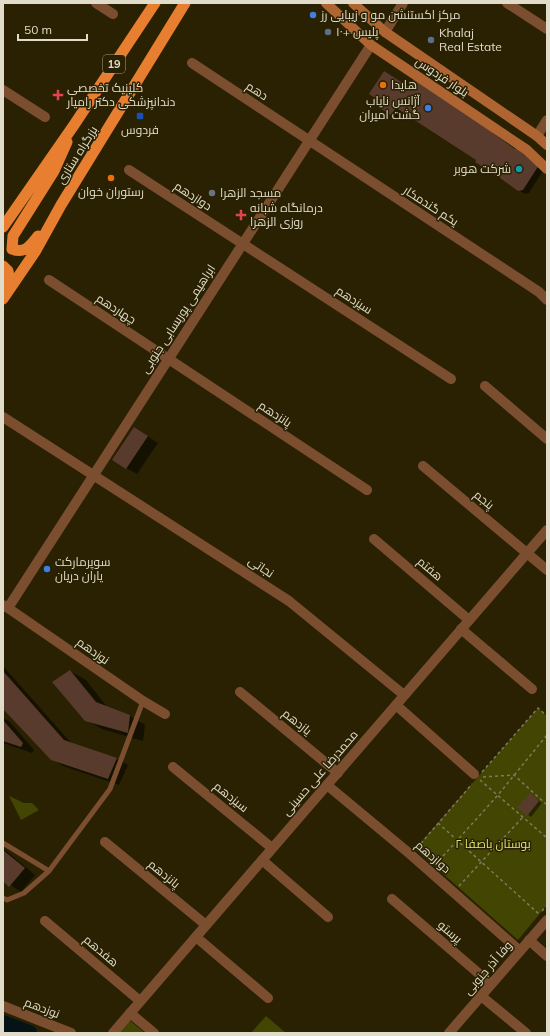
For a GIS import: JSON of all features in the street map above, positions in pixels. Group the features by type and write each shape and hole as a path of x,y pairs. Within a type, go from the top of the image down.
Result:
{"highway":[{"name":"بزرگراه ستاری","path":"3,227 74,125 155,3"},
{"name":"بزرگراه ستاری","path":"3,299 35,252 61,205 185,3"},
{"path":"61,205 29,248 20,251 12,249 13,236 54,171 74,125"},
{"path":"3,266 8,271 9,276 3,286"}],"main road":[{"name":"بلوار فردوس","path":"326,3 371,45 527,150 547,169"},
{"name":"بلوار فردوس","path":"353,3 385,32 537,136 547,146"}],"street":[{"path":"96,3 113,14"},
{"path":"385,32 403,3"},
{"path":"507,3 547,29"},
{"name":"ابراهیمی پوربسابی جنوبی","path":"5,606 94,475 371,45"},
{"name":"دهم","path":"192,63 309,141"},
{"path":"3,90 45,117"},
{"path":"537,136 547,120"},
{"name":"یکم گندمکار","path":"309,141 538,292 547,300"},
{"name":"دوازدهم","path":"129,170 242,244"},
{"name":"سیزدهم","path":"242,244 451,379"},
{"name":"چهاردهم","path":"49,280 168,359"},
{"name":"پانزدهم","path":"168,359 367,490"},
{"path":"485,386 547,438"},
{"name":"نجاتی","path":"3,417 289,601 404,695"},
{"name":"پنجم","path":"423,466 547,570"},
{"name":"محمدرضا علی حسینی","path":"113,1033 547,530"},
{"name":"هفتم","path":"374,539 469,620"},
{"name":"نوزدهم","path":"5,606 143,701 165,714"},
{"path":"461,629 532,689"},
{"name":"یازدهم","path":"240,692 338,772"},
{"path":"396,705 475,778"},
{"name":"سیزدهم","path":"173,767 272,848"},
{"name":"دوازدهم","path":"327,785 410,854 520,951"},
{"name":"پانزدهم","path":"105,842 206,925"},
{"path":"262,860 328,917"},
{"name":"پرستو","path":"392,899 491,984"},
{"name":"وفا آذر جنوبی","path":"449,1033 529,940 543,917"},
{"name":"هفدهم","path":"45,921 140,1001"},
{"path":"196,937 268,998"},
{"path":"529,940 547,956"},
{"path":"481,996 526,1033"},
{"name":"نوزدهم","path":"3,1006 71,1033"},
{"path":"130,1013 154,1033"}],"lane":[{"path":"3,898 7,900 24,893 49,871 82,829 110,789 143,701"},
{"path":"3,843 49,871"}],"path":[{"path":"416,850 475,778 538,708 547,716"},
{"path":"430,862 434,866 458,840 498,795 547,735"},
{"path":"475,778 514,776 547,805"},
{"path":"475,778 498,795 547,838"},
{"path":"463,892 458,887 523,817"},
{"path":"438,823 543,917"},
{"path":"543,917 547,905"},
{"path":"535,919 543,917"}],"green space":[{"name":"بوستان باصفا ۲","path":"538,708 547,716 547,905 518,940 415,849"},
{"path":"9,796 24,803 32,803 39,810 21,820"},
{"path":"266,1016 286,1033 251,1033"},
{"path":"128,1019 145,1033 116,1033"}],"building":[{"path":"384,71 409,87 415,78 495,130 493,133 515,149 517,146 539,165 523,190 518,191 500,178 500,174 495,175 475,162 476,160 396,108 391,115 380,108 383,103 369,94"},
{"path":"134,427 148,436 126,469 112,460"},
{"path":"70,670 96,702 130,715 128,733 85,721 52,682"},
{"path":"3,671 64,740 117,758 108,779 51,760 3,709"},
{"path":"3,720 23,743 21,747 3,741"},
{"path":"530,793 539,801 527,816 517,807"},
{"path":"3,850 25,868 9,887 3,881"}],"waterway":[{"path":"3,1023 29,1033"}],"place":[{"name":"مرکز اکستنشن مو و زیبایی رز","path":"313,15"},
{"name":"پلیس +۱۰","path":"328,32"},
{"name":"Khalaj Real Estate","path":"431,40"},
{"name":"هایدا","path":"383,85"},
{"name":"کلینیک تخصصی دندانپزشکی دکتر رامیار","path":"58,95"},
{"name":"آژانس نایاب گشت امیران","path":"428,108"},
{"name":"فردوس","path":"140,116"},
{"name":"شرکت هوبر","path":"519,169"},
{"name":"رستوران خوان","path":"111,178"},
{"name":"مسجد الزهرا","path":"212,193"},
{"name":"درمانگاه شبانه روزی الزهرا","path":"241,215"},
{"name":"سوپرمارکت یاران دریان","path":"47,569"}]}
